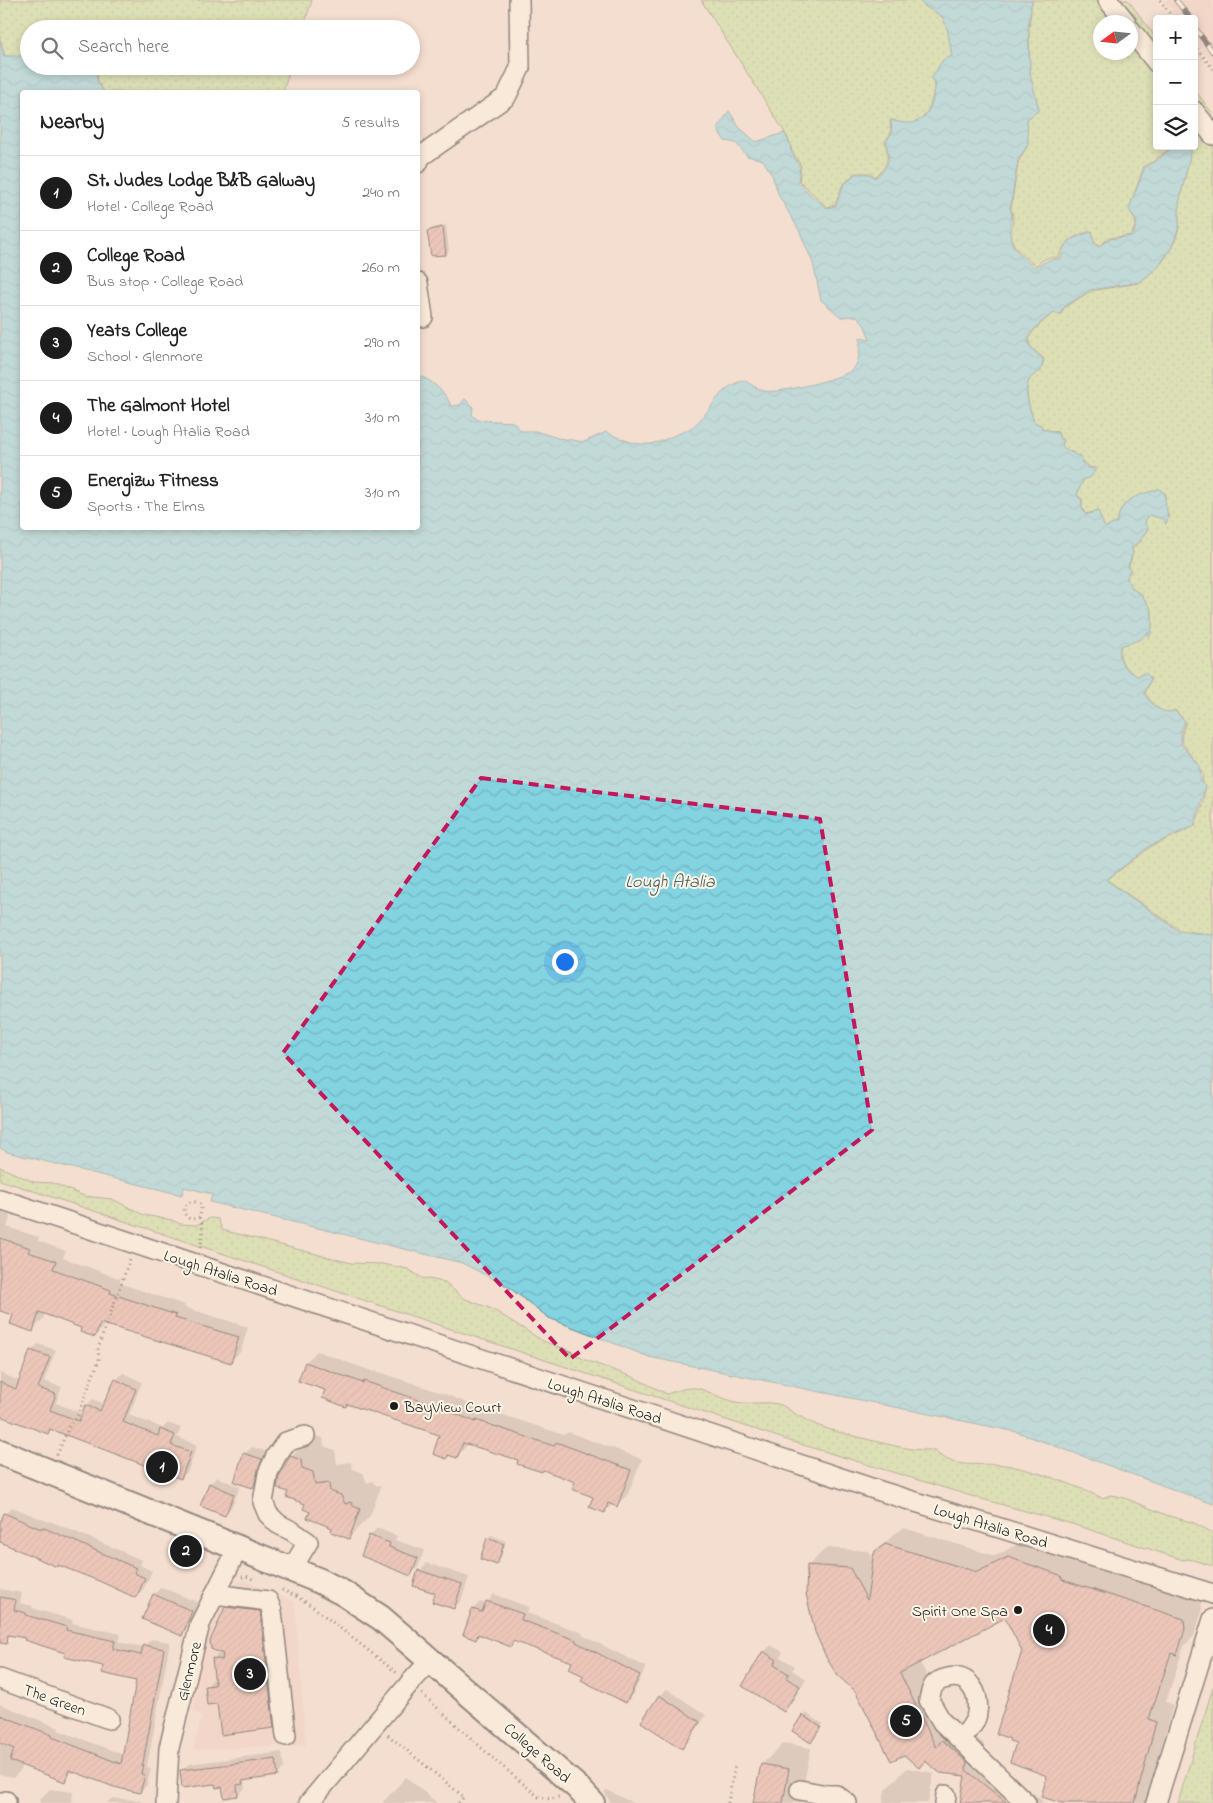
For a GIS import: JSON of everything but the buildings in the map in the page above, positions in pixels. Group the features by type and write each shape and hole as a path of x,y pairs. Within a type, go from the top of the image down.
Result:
{"main road":[{"name":"College Road","path":"0,1452 238,1548 285,1580 320,1582 361,1604 432,1660 585,1795"}],"street":[{"path":"420,158 506,97 520,68 519,0"},
{"path":"1108,0 1120,15"},
{"path":"1138,39 1155,60"},
{"path":"420,297 423,317"},
{"name":"Lough Atalia Road","path":"0,1199 880,1491 1213,1594"},
{"path":"285,1580 308,1542 278,1524 268,1514 263,1502 268,1472 276,1456 286,1442 304,1436"},
{"name":"Glenmore","path":"166,1803 169,1748 200,1624 238,1548"},
{"path":"215,1594 268,1601 272,1611 286,1736"},
{"path":"1156,1803 1213,1619"},
{"path":"310,1803 398,1696 432,1660"},
{"name":"The Green","path":"0,1679 109,1719"},
{"path":"961,1740 1026,1803"},
{"path":"800,1790 825,1799 836,1795 847,1803"}],"path":[{"path":"1160,0 1171,15"},
{"path":"1198,50 1213,69"},
{"path":"191,1201 197,1202 201,1206 202,1212 199,1217 189,1218 185,1214 186,1204 191,1201"},
{"path":"199,1217 203,1224 200,1248"},
{"path":"49,1472 70,1424 77,1417 84,1401 99,1360 98,1348 136,1244"},
{"path":"234,1579 246,1576 263,1583"},
{"path":"285,1580 296,1596 312,1606 401,1677"},
{"path":"296,1596 306,1592"},
{"path":"383,1731 464,1797 458,1803"},
{"path":"728,1803 735,1765"}],"highlighted area":[{"path":"481,778 820,819 872,1130 570,1359 283,1053"}],"shaded area":[{"path":"1164,0 1213,0 1213,65 1198,45 1198,15 1175,15"},
{"path":"244,1580 295,1602 306,1745 193,1750 202,1716 193,1711 207,1638 223,1602 234,1584"}],"green space":[{"path":"0,0 312,0 306,20 20,20 20,57 5,56 0,39"},
{"path":"701,0 919,0 944,20 948,30 952,56 943,60 931,79 935,82 932,97 927,112 923,117 911,123 890,120 891,133 885,141 887,161 883,169 875,177 870,173 855,173 842,186 835,205 827,207 799,181 801,166 792,151 784,131"},
{"path":"1032,0 1128,0 1153,34 1153,150 1168,150 1144,166 1129,209 1136,222 1132,235 1109,238 1099,246 1094,242 1092,231 1067,242 1059,257 1046,258 1036,266 1018,250 1014,245 1011,235 1013,214 1011,209 1018,163 1028,144 1027,119 1039,110 1030,74 1029,28"},
{"path":"97,75 288,75 284,90 103,90"},
{"path":"1198,94 1213,114 1213,935 1180,930 1107,880 1150,847 1195,826 1204,796 1202,780 1204,776 1182,740 1186,722 1175,710 1165,712 1154,705 1145,693 1151,679 1146,673 1137,676 1123,664 1120,656 1121,646 1141,639 1148,632 1149,637 1151,631 1152,619 1149,606 1141,594 1130,585 1127,578 1131,570 1129,566 1133,553 1132,549 1141,541 1141,538 1148,529 1145,525 1146,518 1150,515 1163,519 1166,523 1169,517 1164,504 1166,494 1159,489 1131,499 1122,508 1117,523 1106,527 1104,527 1098,511 1085,514 1082,507 1082,499 1077,495 1083,480 1091,477 1095,468 1088,467 1088,465 1082,462 1080,455 1077,456 1062,447 1064,439 1060,439 1058,432 1043,429 1041,425 1034,422 1027,392 1030,380 1041,371 1044,359 1034,350 1029,340 1038,327 1054,313 1060,315 1065,307 1091,291 1139,283 1158,267 1173,247 1179,228 1179,203 1190,150 1198,150"},
{"path":"0,1167 34,1182 53,1183 84,1196 112,1199 144,1215 172,1220 180,1224 196,1225 210,1218 218,1219 222,1230 351,1263 382,1264 408,1269 422,1278 445,1282 463,1298 492,1309 543,1341 572,1352 585,1360 633,1377 667,1394 695,1388 732,1401 781,1405 810,1422 835,1431 899,1447 933,1450 942,1457 961,1464 1011,1466 1057,1479 1102,1498 1111,1495 1122,1497 1169,1516 1194,1523 1213,1533 1213,1566 1189,1559 1183,1560 1072,1524 971,1496 790,1441 0,1180"},
{"path":"1213,1687 1213,1803 1178,1803 1182,1789"}],"water":[{"name":"Lough Atalia","path":"920,0 1032,0 1028,28 1030,74 1039,110 1027,119 1028,144 1018,160 1010,208 1012,214 1010,229 1012,244 1022,257 1035,268 1047,261 1061,259 1067,243 1092,232 1094,243 1099,247 1109,239 1133,236 1137,222 1129,209 1145,167 1155,162 1169,150 1191,151 1179,203 1179,227 1172,246 1159,266 1140,282 1090,290 1064,307 1060,314 1054,313 1038,325 1031,333 1028,344 1043,359 1041,371 1029,380 1027,393 1034,422 1041,425 1042,429 1058,433 1060,439 1064,440 1062,446 1077,456 1080,455 1081,462 1088,468 1095,468 1091,477 1083,480 1077,494 1082,499 1082,508 1086,515 1098,511 1106,527 1117,523 1122,508 1132,499 1159,489 1165,494 1166,524 1163,519 1150,515 1146,518 1145,524 1148,529 1140,541 1131,548 1133,553 1128,566 1130,570 1127,577 1128,583 1141,594 1150,608 1152,623 1150,635 1149,638 1148,632 1141,639 1121,646 1120,656 1125,667 1137,676 1146,673 1151,679 1144,693 1156,708 1170,712 1175,711 1185,721 1181,731 1181,744 1200,766 1201,781 1205,787 1194,826 1150,846 1106,880 1179,931 1213,935 1213,1504 1017,1432 649,1357 549,1318 507,1286 462,1263 210,1202 212,1194 184,1187 182,1195 7,1152 0,1148 0,40 4,56 20,56 20,75 97,75 97,81 103,90 20,90 20,530 420,530 420,376 438,387 446,396 451,406 460,405 465,399 473,407 472,415 478,420 513,422 521,431 535,431 558,438 584,442 606,432 628,441 651,444 693,427 723,392 744,380 756,388 772,391 808,385 851,371 856,365 859,356 860,338 870,340 865,326 857,316 841,317 821,300 813,263 799,230 779,196 772,175 763,160 747,156 736,143 725,141 717,129 729,111 739,127 756,142 784,133 790,143 791,152 800,167 798,182 827,208 836,206 843,186 855,174 869,174 875,178 884,170 889,158 886,142 892,133 891,120 912,123 925,116 929,110 936,82 931,79 943,60 952,56 943,17 922,4"}],"waterway":[{"path":"1198,132 1213,120"}],"railway":[{"path":"1176,0 1188,15"},
{"path":"1198,32 1213,52"}],"place":[{"name":"BayView Court","path":"394,1406"},
{"name":"St. Judes Lodge B&B Galway","path":"162,1467"},
{"name":"College Road","path":"186,1551"},
{"name":"Spirit One Spa","path":"1018,1610"},
{"name":"The Galmont Hotel","path":"1049,1630"},
{"name":"Yeats College","path":"250,1674"},
{"name":"Energizw Fitness","path":"906,1721"}]}
